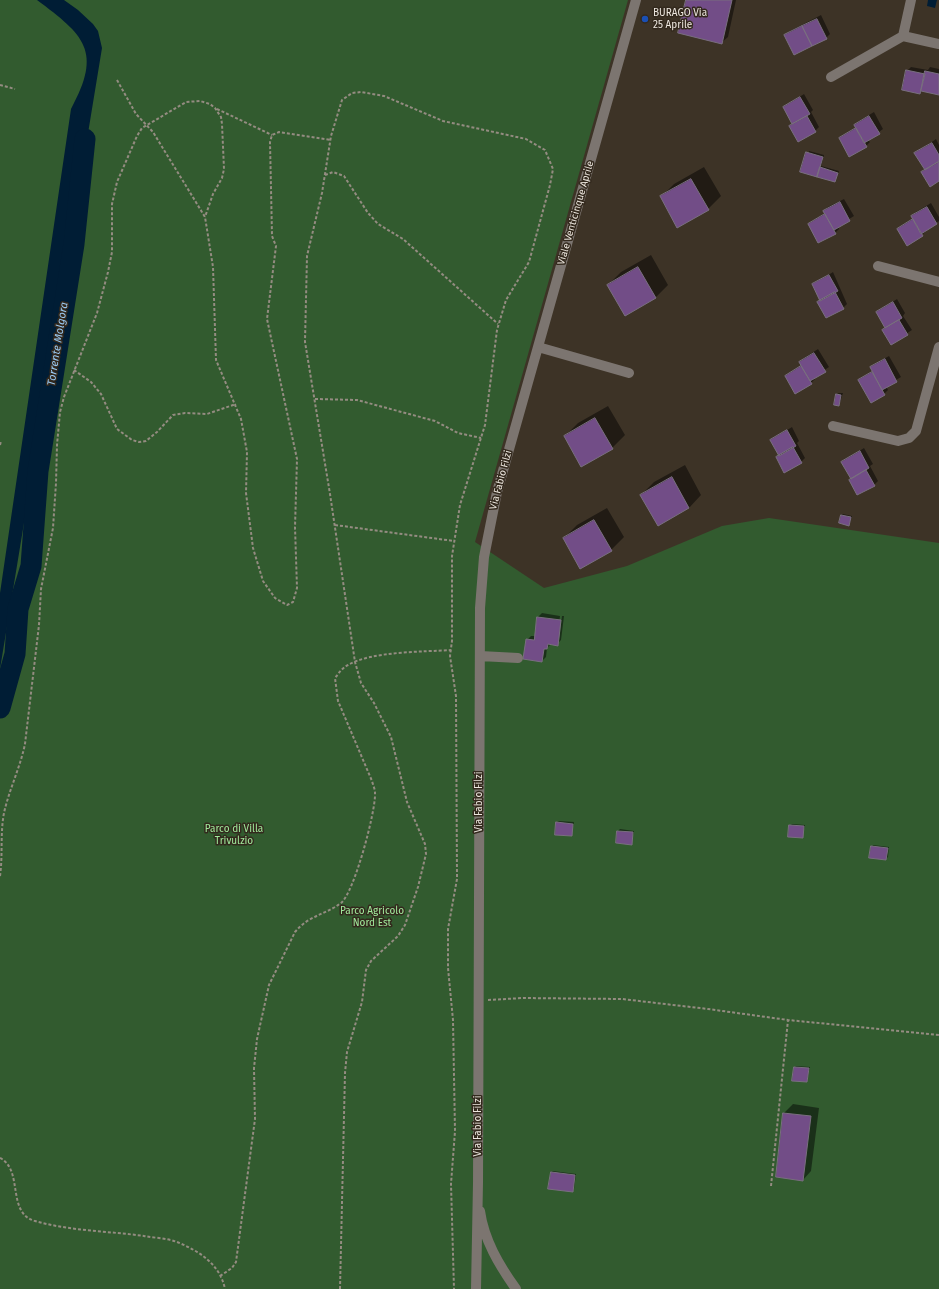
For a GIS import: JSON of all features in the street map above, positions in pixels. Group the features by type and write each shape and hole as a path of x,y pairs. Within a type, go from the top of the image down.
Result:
{"street":[{"name":"Viale Venticinque Aprile","path":"516,425 636,0"},
{"path":"903,36 911,0"},
{"path":"831,77 903,36 939,44"},
{"path":"878,266 939,282"},
{"path":"538,347 629,373"},
{"path":"833,426 898,441 909,438 916,431 939,347"},
{"name":"Via Fabio Filzi","path":"476,1289 478,1183 480,592 484,557 496,498 516,425"},
{"path":"480,656 518,658"},
{"name":"Via Fabio Filzi","path":"478,1183 482,1220 488,1242 498,1262 516,1289"}],"path":[{"path":"117,80 136,114 147,124 205,217 213,267 216,360 241,418 247,452 246,493 253,548 263,581 275,598 287,605 293,602 297,588 295,527 297,459 267,319 276,246 272,236 270,142 272,135"},
{"path":"0,85 16,89"},
{"path":"340,1289 345,1073 347,1052 362,1002 366,970 371,961 398,936 405,925 418,887 426,854 425,844 407,802 391,737 374,703 361,683 356,662 305,342 307,256 325,175 331,140 342,100 352,93 361,92 384,96 433,117 457,125 526,139 545,150 549,156 553,169 529,262 506,300 498,324 488,412 460,505 452,556 450,656 456,696 456,879 448,929 448,968 453,1020 455,1131 451,1184 454,1289"},
{"path":"0,876 1,829 4,812 25,744 39,625 41,589 53,522 58,427 64,397 97,313 111,262 112,204 114,193 137,136 142,128 147,124 186,102 194,100 205,102 272,135 279,132 331,140"},
{"path":"205,217 213,194 222,178 224,169 222,124 216,108"},
{"path":"325,175 333,172 344,176 368,213 378,224 403,239 498,324"},
{"path":"74,370 91,382 101,394 117,429 132,440 139,442 146,441 157,432 173,414 185,412 207,414 236,404"},
{"path":"315,399 357,400 435,421 458,433 481,438"},
{"path":"0,445 1,441"},
{"path":"335,525 454,541"},
{"path":"220,1276 232,1268 236,1262 256,1119 254,1068 257,1038 267,992 298,929 309,919 341,903 348,894 363,854 374,803 375,792 372,781 338,701 336,694 336,678 341,670 356,662 379,655 451,650"},
{"path":"488,992 488,1000 523,998 622,999 788,1020 939,1035"},
{"path":"771,1186 788,1020"},
{"path":"0,1158 10,1167 20,1208 28,1218 53,1225 174,1241 210,1261 220,1276 225,1289"}],"green space":[{"name":"Parco Agricolo Nord Est","path":"0,0 628,0 475,542 544,588 627,566 722,526 769,518 939,543 939,1289 0,1289"}],"water":[{"name":"Torrente Molgora","path":"37,0 64,0 78,10 93,24 98,31 102,48 0,669 0,593 71,109 81,89 86,72 87,58 84,46 77,35 67,24"},
{"path":"928,0 937,0 935,8 927,6"}],"building":[{"path":"686,0 732,0 722,44 678,33"},
{"path":"817,19 827,39 812,46 802,26"},
{"path":"802,26 812,46 794,55 784,35"},
{"path":"906,70 925,74 920,94 902,90"},
{"path":"925,71 939,74 939,95 921,91"},
{"path":"800,97 810,114 792,124 783,107"},
{"path":"807,116 816,132 798,142 789,126"},
{"path":"869,116 880,134 864,143 854,125"},
{"path":"856,128 867,147 849,157 839,138"},
{"path":"932,143 939,155 939,161 925,170 914,153"},
{"path":"806,152 823,157 817,177 800,172"},
{"path":"939,162 939,181 930,187 921,172"},
{"path":"820,167 838,173 835,182 817,177"},
{"path":"691,179 709,210 677,228 660,196"},
{"path":"840,202 850,221 834,230 823,211"},
{"path":"927,207 937,224 921,234 911,216"},
{"path":"825,214 836,234 818,243 808,224"},
{"path":"913,219 923,236 907,246 897,229"},
{"path":"638,267 656,298 625,316 607,285"},
{"path":"829,275 838,291 820,301 812,284"},
{"path":"835,292 844,309 826,318 817,302"},
{"path":"893,302 902,318 885,328 876,312"},
{"path":"899,320 908,335 891,345 882,330"},
{"path":"814,353 826,372 810,381 799,362"},
{"path":"885,359 897,382 882,390 870,367"},
{"path":"801,366 812,384 795,394 785,376"},
{"path":"872,372 885,395 871,403 858,380"},
{"path":"836,394 841,395 839,406 834,405"},
{"path":"595,418 613,449 581,467 564,436"},
{"path":"787,430 796,446 779,456 770,440"},
{"path":"793,447 802,463 784,473 776,457"},
{"path":"860,451 869,468 851,479 841,462"},
{"path":"866,470 875,486 857,495 849,480"},
{"path":"672,477 689,508 658,526 640,495"},
{"path":"841,515 851,517 849,526 839,523"},
{"path":"594,520 612,551 580,569 563,538"},
{"path":"537,617 561,620 558,646 548,644 547,649 544,649 542,662 523,659 526,639 534,640"},
{"path":"556,822 573,824 572,836 555,835"},
{"path":"789,825 804,826 803,838 788,837"},
{"path":"617,831 633,832 632,845 616,843"},
{"path":"871,846 888,848 886,860 869,858"},
{"path":"794,1067 809,1068 807,1082 792,1081"},
{"path":"783,1113 811,1116 803,1181 776,1177"},
{"path":"551,1172 575,1175 573,1192 548,1189"}],"waterway":[{"name":"Torrente Molgora","path":"0,708 15,654 18,609 31,566 38,471 74,244 85,139"}],"place":[{"name":"BURAGO Via 25 Aprile","path":"645,19"}],"park label":[{"name":"Parco di Villa Trivulzio","path":"234,834"}]}
